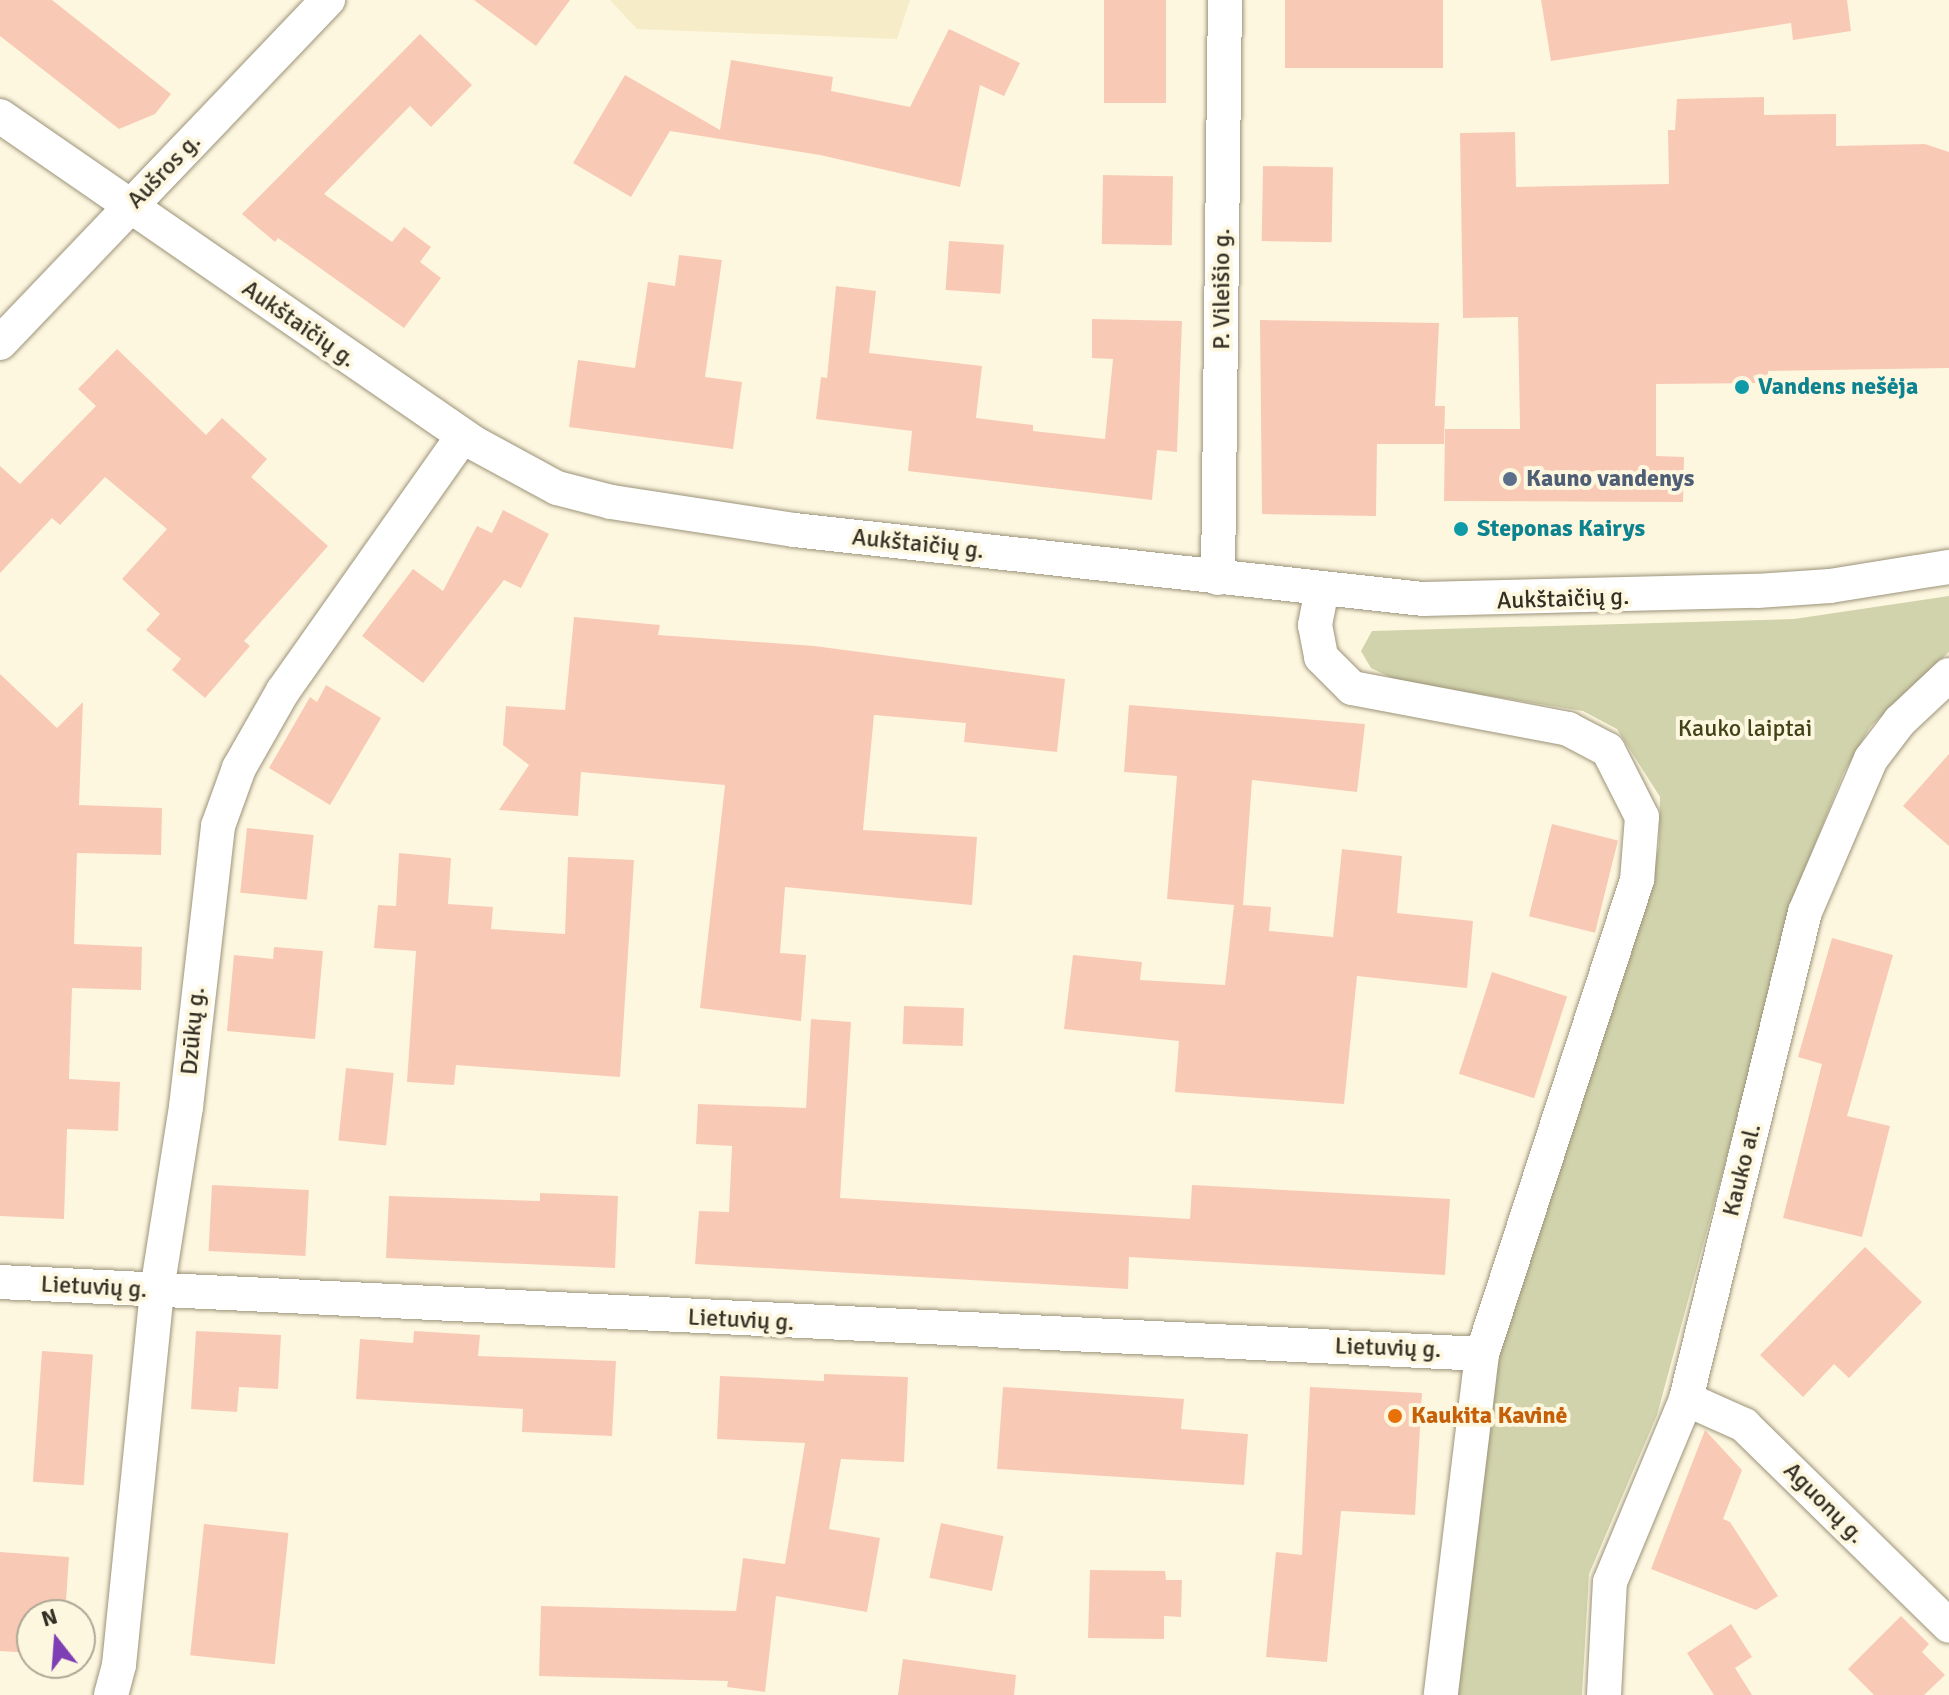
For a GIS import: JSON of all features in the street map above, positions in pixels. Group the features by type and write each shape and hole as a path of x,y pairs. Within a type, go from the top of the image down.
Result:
{"street":[{"name":"Aušros g.","path":"0,343 328,0"},
{"name":"P. Vileišio g.","path":"1218,578 1225,0"},
{"name":"Aukštaičių g.","path":"0,116 463,436 557,488 625,504 794,530 1218,578 1485,601 1830,586 1949,567"},
{"name":"Dzūkų g.","path":"111,1695 119,1665 157,1290 186,1107 218,826 239,768 283,691 463,436"},
{"path":"1322,589 1315,625 1321,657 1352,688 1377,697 1568,729 1608,750 1642,817 1637,880 1482,1354 1441,1695"},
{"name":"Kauko al.","path":"1604,1695 1610,1582 1686,1399 1805,912 1871,759 1900,721 1949,675"},
{"name":"Lietuvių g.","path":"0,1282 1482,1354"},
{"name":"Aguonų g.","path":"1686,1399 1744,1425 1949,1626"}],"shaded area":[{"path":"610,0 910,0 897,39 637,29"}],"green space":[{"name":"Kauko laiptai","path":"1949,596 1949,652 1870,727 1843,774 1804,872 1657,1415 1589,1574 1582,1695 1455,1695 1500,1342 1650,885 1659,846 1660,797 1617,729 1583,711 1398,681 1371,668 1361,651 1372,631 1794,619"}],"building":[{"path":"0,0 52,0 171,94 155,114 119,129 0,36"},
{"path":"474,0 570,0 536,46"},
{"path":"1104,0 1166,0 1166,103 1104,103"},
{"path":"1285,0 1443,0 1443,68 1285,68"},
{"path":"1541,0 1847,0 1851,31 1793,40 1791,23 1551,61"},
{"path":"949,29 1020,63 1004,96 980,85 960,187 820,155 670,131 631,197 573,163 625,75 720,130 731,60 833,77 831,91 910,107"},
{"path":"420,34 472,85 431,127 410,106 324,194 392,242 404,227 431,247 420,262 441,278 404,328 278,238 275,242 242,214"},
{"path":"1764,97 1764,115 1836,114 1836,146 1925,144 1949,152 1949,368 1768,371 1768,383 1656,384 1656,456 1684,457 1683,502 1444,501 1445,429 1520,429 1518,317 1463,318 1460,133 1515,132 1516,187 1669,184 1668,130 1675,130 1677,99"},
{"path":"1263,166 1333,167 1332,242 1262,241"},
{"path":"1103,175 1173,176 1172,245 1102,244"},
{"path":"949,241 1004,245 1000,294 946,290"},
{"path":"679,255 722,260 705,377 742,382 733,449 569,427 578,360 635,368 648,282 675,286"},
{"path":"836,286 876,291 869,353 982,366 976,418 1033,425 1033,431 1105,439 1113,359 1092,358 1092,319 1182,321 1177,452 1157,450 1152,500 908,471 912,431 816,419 821,377 827,378"},
{"path":"1260,320 1439,323 1435,406 1445,406 1444,444 1377,444 1376,516 1262,514"},
{"path":"117,349 206,435 222,418 267,459 251,477 328,546 244,641 250,646 205,698 172,670 181,659 146,630 160,614 122,579 167,529 105,477 60,525 52,518 0,573 0,466 20,484 96,406 78,389"},
{"path":"503,510 549,534 521,588 504,580 423,683 362,636 413,569 443,591 477,526 492,533"},
{"path":"574,617 660,625 658,635 814,646 1065,679 1057,752 964,742 966,723 874,715 863,830 977,837 972,905 785,887 780,953 806,955 801,1021 700,1008 725,785 581,772 578,816 499,810 529,765 503,745 506,706 565,710"},
{"path":"0,674 57,728 83,702 79,805 162,808 161,855 77,853 74,944 142,947 141,990 72,988 69,1079 120,1082 118,1131 67,1129 64,1219 0,1216"},
{"path":"326,685 381,718 330,805 269,768 310,697 317,702"},
{"path":"1129,705 1365,724 1357,792 1252,780 1243,905 1271,907 1269,931 1333,937 1342,849 1402,856 1397,913 1473,921 1467,988 1357,976 1344,1104 1175,1092 1179,1041 1064,1029 1073,955 1142,962 1140,980 1225,985 1234,905 1167,899 1177,776 1124,772"},
{"path":"1949,754 1949,846 1903,806"},
{"path":"1552,824 1618,840 1595,933 1529,916"},
{"path":"247,828 314,835 307,900 240,893"},
{"path":"399,853 451,858 448,904 493,907 491,929 565,934 568,857 634,860 620,1077 456,1065 454,1085 407,1082 416,951 374,948 378,905 396,906"},
{"path":"1832,938 1893,955 1847,1116 1890,1126 1862,1237 1783,1218 1822,1064 1798,1057"},
{"path":"274,947 323,951 315,1039 227,1031 234,955 273,959"},
{"path":"1492,972 1567,996 1534,1098 1459,1074"},
{"path":"904,1006 964,1008 963,1046 903,1044"},
{"path":"811,1019 851,1022 840,1198 1190,1219 1192,1185 1450,1199 1445,1275 1129,1257 1128,1289 695,1264 699,1211 729,1212 732,1146 696,1144 698,1104 806,1108"},
{"path":"346,1068 394,1073 386,1146 338,1141"},
{"path":"212,1185 309,1190 305,1256 209,1251"},
{"path":"540,1193 618,1196 615,1268 386,1258 389,1196 540,1201"},
{"path":"1865,1247 1922,1302 1849,1378 1834,1364 1803,1397 1760,1355"},
{"path":"196,1331 281,1335 278,1389 239,1387 237,1412 191,1409"},
{"path":"414,1331 480,1335 478,1356 616,1361 612,1436 522,1432 523,1409 356,1399 360,1339 413,1343"},
{"path":"42,1351 93,1355 84,1485 33,1482"},
{"path":"824,1374 908,1377 904,1462 841,1459 829,1529 880,1538 867,1612 776,1596 765,1692 727,1687 728,1681 539,1676 541,1606 736,1611 743,1558 785,1564 805,1443 717,1439 720,1376 824,1381"},
{"path":"1003,1387 1184,1399 1181,1429 1248,1434 1244,1485 997,1469"},
{"path":"1310,1387 1422,1393 1415,1515 1341,1511 1327,1662 1266,1657 1276,1552 1302,1555"},
{"path":"1705,1430 1742,1470 1723,1519 1730,1522 1778,1596 1756,1610 1651,1569"},
{"path":"941,1523 1004,1536 992,1591 929,1578"},
{"path":"204,1524 289,1533 275,1664 190,1655"},
{"path":"0,1552 69,1557 66,1599 16,1599 16,1652 0,1651"},
{"path":"1090,1570 1165,1571 1166,1580 1182,1580 1181,1617 1164,1616 1164,1639 1088,1638"},
{"path":"1901,1616 1929,1644 1922,1652 1945,1675 1924,1695 1874,1695 1848,1669"},
{"path":"1731,1624 1752,1657 1735,1668 1752,1695 1714,1695 1687,1653"},
{"path":"903,1659 1016,1675 1014,1695 898,1695"}],"place":[{"name":"Vandens nešėja","path":"1742,387"},
{"name":"Kauno vandenys","path":"1510,479"},
{"name":"Steponas Kairys","path":"1461,529"},
{"name":"Kaukita Kavinė","path":"1395,1416"}]}
